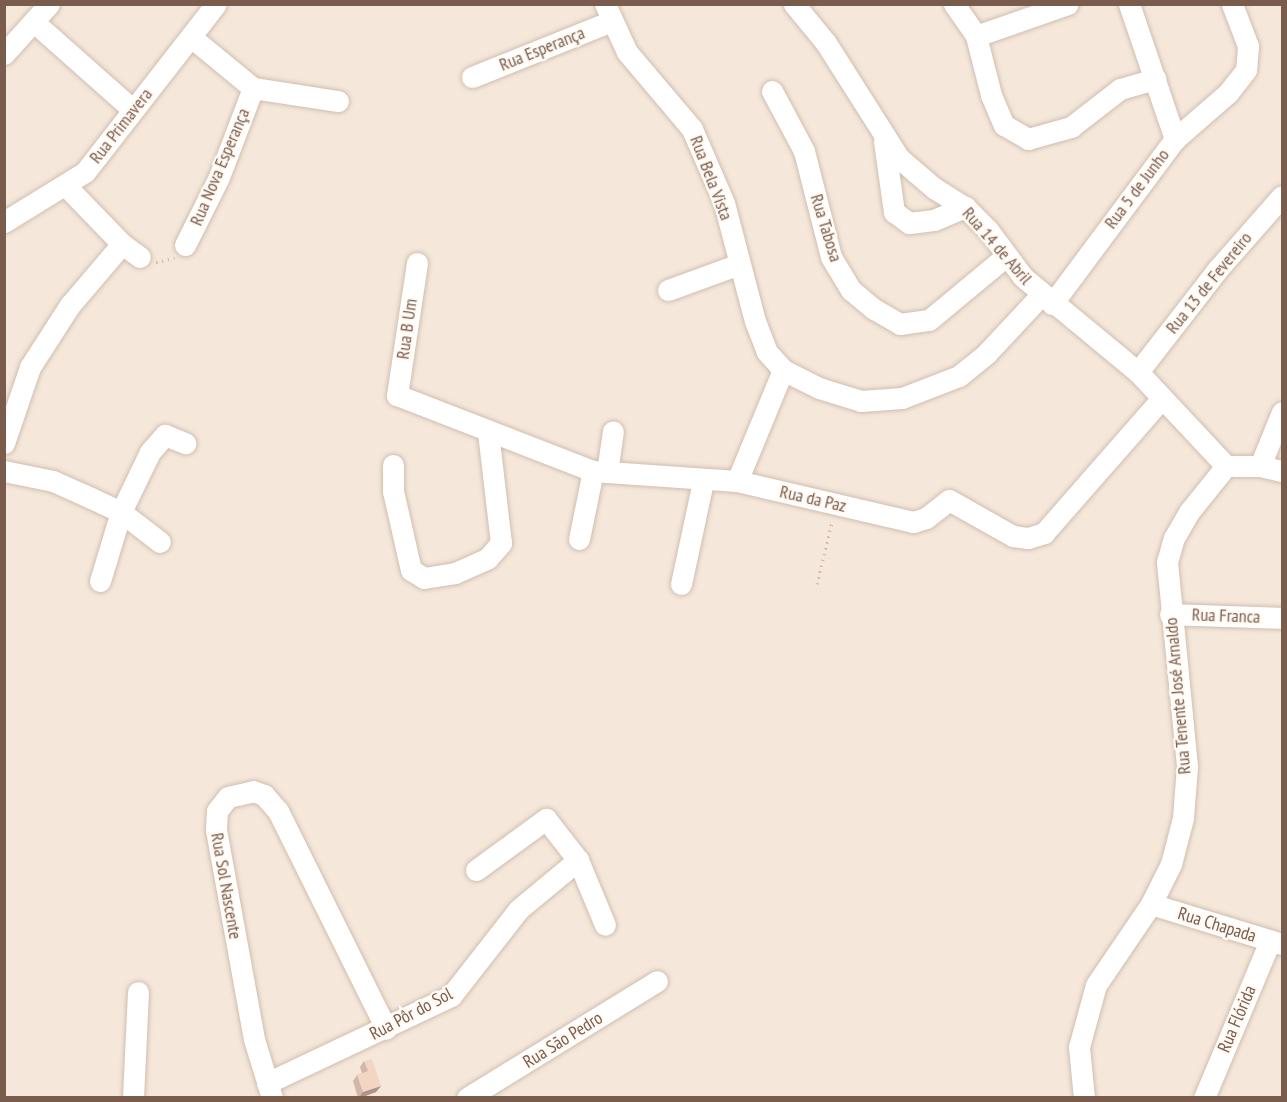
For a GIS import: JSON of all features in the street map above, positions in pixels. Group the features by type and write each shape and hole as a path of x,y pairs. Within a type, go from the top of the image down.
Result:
{"street":[{"path":"4,54 35,23 49,4"},
{"name":"Rua Primavera","path":"4,222 66,186 85,172 216,4"},
{"name":"Rua 14 de Abril","path":"794,4 826,43 899,158 934,188 965,207 988,230 1005,257 1047,300 1138,372 1226,466"},
{"path":"954,4 976,36 991,95 1004,125 1028,139 1071,127 1120,88 1156,79"},
{"path":"976,36 1068,4"},
{"name":"Rua 5 de Junho","path":"1047,300 1175,139 1129,4"},
{"path":"1175,139 1228,93 1246,70 1248,46 1232,4"},
{"name":"Rua Esperança","path":"472,76 608,13"},
{"name":"Rua Bela Vista","path":"608,13 627,52 692,129 724,203 739,264 767,352 783,370 819,388 861,401 902,398 959,376 1047,300"},
{"path":"35,23 133,110"},
{"path":"191,37 253,88 338,101"},
{"name":"Rua Nova Esperança","path":"185,245 219,177 253,88"},
{"name":"Rua Tabosa","path":"772,92 804,151 831,257 851,290 874,309 900,324 929,320 1005,257"},
{"path":"884,137 894,212 909,224 933,220 965,207"},
{"path":"66,186 122,244 140,257"},
{"name":"Rua 13 de Fevereiro","path":"1138,372 1282,196"},
{"path":"4,443 30,367 70,305 122,244"},
{"name":"Rua B Um","path":"397,395 417,263"},
{"path":"668,290 739,264"},
{"path":"737,481 783,370"},
{"name":"Rua da Paz","path":"397,395 488,432 600,471 703,481 737,481 913,522 926,518 949,500 1013,536 1028,538 1044,533 1162,398"},
{"path":"1260,466 1282,412"},
{"path":"579,540 613,431"},
{"path":"393,465 393,491 403,546 411,570 424,578 475,566 496,549 502,534 490,475 488,432"},
{"path":"100,581 121,512 156,443 169,435 185,443"},
{"path":"1226,466 1260,466 1282,471"},
{"name":"Rua Tenente José Arnaldo","path":"1084,1098 1079,1047 1084,1019 1096,986 1151,904 1171,864 1184,818 1187,766 1170,614 1167,562 1174,538 1190,512 1226,466"},
{"path":"4,471 52,481 121,512 160,542"},
{"path":"681,584 703,481"},
{"name":"Rua Franca","path":"1170,614 1282,618"},
{"name":"Rua Sol Nascente","path":"270,1090 254,1039 216,829 220,804 236,793 264,795 278,811 386,1029"},
{"path":"476,870 546,819 578,860 605,925"},
{"name":"Rua Pôr do Sol","path":"270,1090 451,996 519,909 578,860"},
{"name":"Rua Chapada","path":"1151,904 1276,943"},
{"name":"Rua Flórida","path":"1204,1098 1276,943"},
{"name":"Rua São Pedro","path":"467,1098 657,981"},
{"path":"133,1098 138,992"}],"path":[{"path":"140,257 170,262 185,245"},
{"path":"817,584 836,504"}],"shaded area":[{"path":"5,5 1282,5 1282,1097 5,1098"}],"building":[{"path":"372,1059 381,1086 363,1092 357,1075 368,1071 364,1061"}]}
